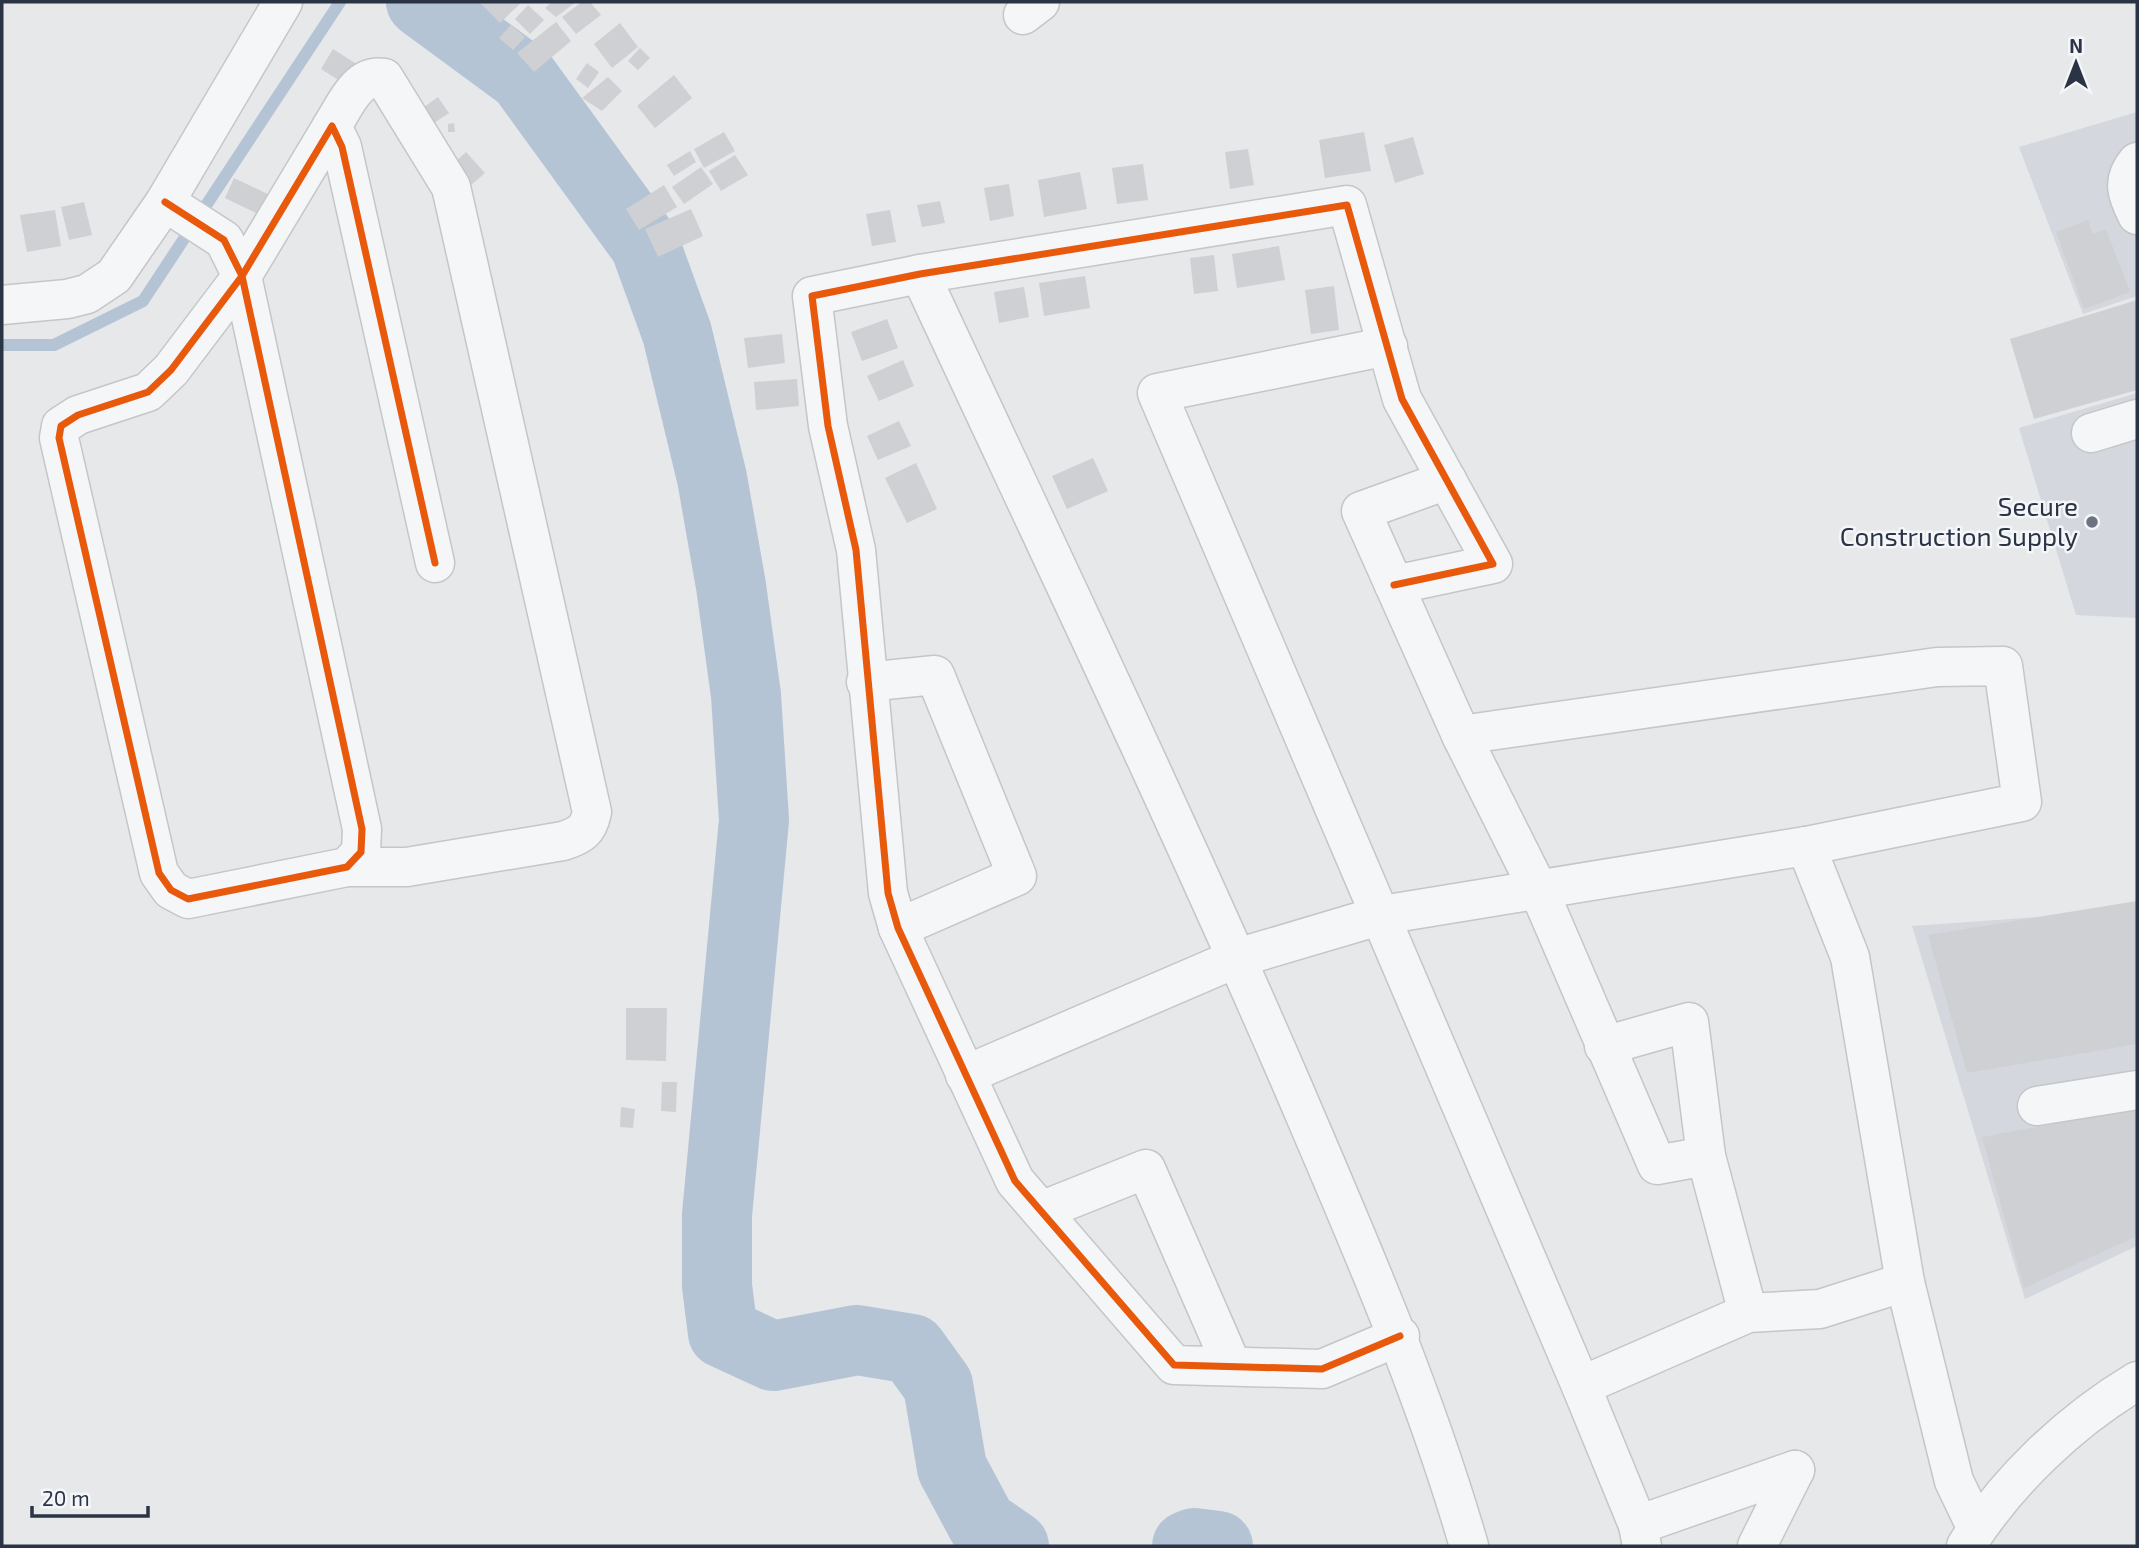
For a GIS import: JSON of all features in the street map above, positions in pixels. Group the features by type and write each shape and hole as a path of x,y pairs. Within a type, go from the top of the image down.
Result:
{"street":[{"path":"2,305 67,299 104,285 126,262 283,2"},
{"path":"373,76 384,78 451,187 592,813 589,826 580,836 407,867 347,867 188,899 172,890 159,873 59,438 61,426 78,415 148,392 172,370 242,276 363,79 373,76"},
{"path":"332,126 342,148 435,563"},
{"path":"2137,162 2130,171 2125,191 2137,215"},
{"path":"164,202 224,240 242,276 362,829 361,852 347,867"},
{"path":"1394,585 1493,564 1402,398 1347,205 920,274 812,296 828,426 856,550 866,682 888,893 898,928 1015,1181 1174,1365 1322,1369 1400,1336"},
{"path":"920,274 1237,958 1400,1336 1447,1468 1469,1546"},
{"path":"1388,346 1157,393 1581,1386 1640,1536 1795,1470 1757,1546"},
{"path":"2091,433 2137,419"},
{"path":"1447,480 1362,511 1461,735 1539,891 1657,1165 1706,1156"},
{"path":"965,1075 1237,958 1381,915 1806,846 2022,802 2003,666 1937,667 1461,735"},
{"path":"866,682 935,675 1017,876 898,928"},
{"path":"1806,846 1850,957 1905,1282 1954,1481 1972,1538"},
{"path":"1604,1046 1689,1022 1706,1156 1748,1313"},
{"path":"2037,1106 2137,1090"},
{"path":"1041,1211 1146,1169 1232,1366"},
{"path":"1581,1386 1748,1313 1820,1309 1905,1282"},
{"path":"1972,1538 2036,1459 2085,1416 2136,1385"}],"shaded area":[{"path":"2137,112 2137,296 2083,314 2019,147"},
{"name":"Secure Construction Supply","path":"2137,393 2137,618 2076,615 2019,428"},
{"path":"2137,910 2137,1246 2025,1299 1912,926"}],"building":[{"path":"479,2 522,2 500,23"},
{"path":"552,2 576,2 556,17 545,8"},
{"path":"582,2 590,2 601,15 576,34 562,17"},
{"path":"528,5 544,20 530,34 515,19"},
{"path":"556,22 571,41 534,72 517,53"},
{"path":"620,23 638,47 612,68 594,44"},
{"path":"511,25 525,37 513,50 499,38"},
{"path":"640,48 650,58 638,70 628,61"},
{"path":"333,49 363,68 351,88 321,69"},
{"path":"587,63 599,72 588,88 576,79"},
{"path":"674,75 692,98 655,128 637,106"},
{"path":"608,77 622,91 602,111 582,98"},
{"path":"438,97 449,113 431,125 420,110"},
{"path":"454,123 455,132 448,132 448,124"},
{"path":"724,132 735,151 704,168 694,149"},
{"path":"1364,132 1371,171 1325,178 1319,140"},
{"path":"1413,137 1424,174 1395,183 1384,145"},
{"path":"1248,149 1254,185 1230,189 1225,152"},
{"path":"690,151 696,162 674,176 667,165"},
{"path":"466,152 485,173 471,185 452,165"},
{"path":"735,155 748,175 721,191 709,171"},
{"path":"1143,164 1148,200 1117,204 1112,168"},
{"path":"701,167 713,184 684,204 672,187"},
{"path":"1080,172 1087,209 1044,217 1038,180"},
{"path":"234,178 276,198 266,218 225,198"},
{"path":"1009,184 1014,216 990,221 984,188"},
{"path":"664,185 677,207 639,230 626,209"},
{"path":"940,201 945,223 922,227 917,205"},
{"path":"84,202 92,235 69,240 61,207"},
{"path":"691,209 703,236 658,257 645,229"},
{"path":"55,210 61,246 27,252 20,215"},
{"path":"890,210 896,242 872,246 866,214"},
{"path":"2088,220 2093,234 2106,229 2130,292 2084,309 2056,232"},
{"path":"1279,246 1285,280 1237,288 1232,254"},
{"path":"1214,255 1218,291 1194,294 1190,258"},
{"path":"1085,276 1090,308 1044,316 1039,283"},
{"path":"1334,286 1339,330 1311,334 1305,290"},
{"path":"1024,287 1029,317 999,323 994,292"},
{"path":"2137,300 2137,390 2034,419 2010,339"},
{"path":"887,319 898,348 862,361 851,332"},
{"path":"782,334 785,363 748,368 744,338"},
{"path":"903,360 914,386 879,401 867,376"},
{"path":"797,379 799,406 756,410 754,382"},
{"path":"899,421 911,446 878,460 867,436"},
{"path":"1093,458 1108,491 1067,509 1052,476"},
{"path":"916,463 937,509 907,523 885,478"},
{"path":"2137,901 2137,1044 1967,1073 1928,935"},
{"path":"626,1008 667,1008 666,1061 626,1060"},
{"path":"662,1082 677,1082 676,1112 661,1111"},
{"path":"621,1107 635,1109 633,1128 620,1127"},
{"path":"2137,1109 2137,1236 2024,1288 1982,1137"}],"waterway":[{"path":"2,345 54,345 143,301 340,2"},
{"path":"421,2 523,77 645,245 677,333 712,478 746,695 754,820 717,1215 717,1286 723,1333 773,1356 857,1340 912,1349 938,1385 952,1468 982,1524 1014,1546"},
{"path":"1187,1546 1194,1543 1218,1546"}],"cycle path":[{"path":"165,202 224,240 242,276 362,829 361,852 347,867 188,899 171,890 159,873 59,438 61,426 78,415 148,392 171,370 242,276 332,126 342,147 435,563"},
{"path":"1394,585 1493,564 1402,399 1347,205 920,274 812,296 828,426 856,550 888,893 898,928 1015,1181 1174,1365 1322,1369 1400,1336"}],"place":[{"name":"Secure Construction Supply","path":"2092,522"}]}
